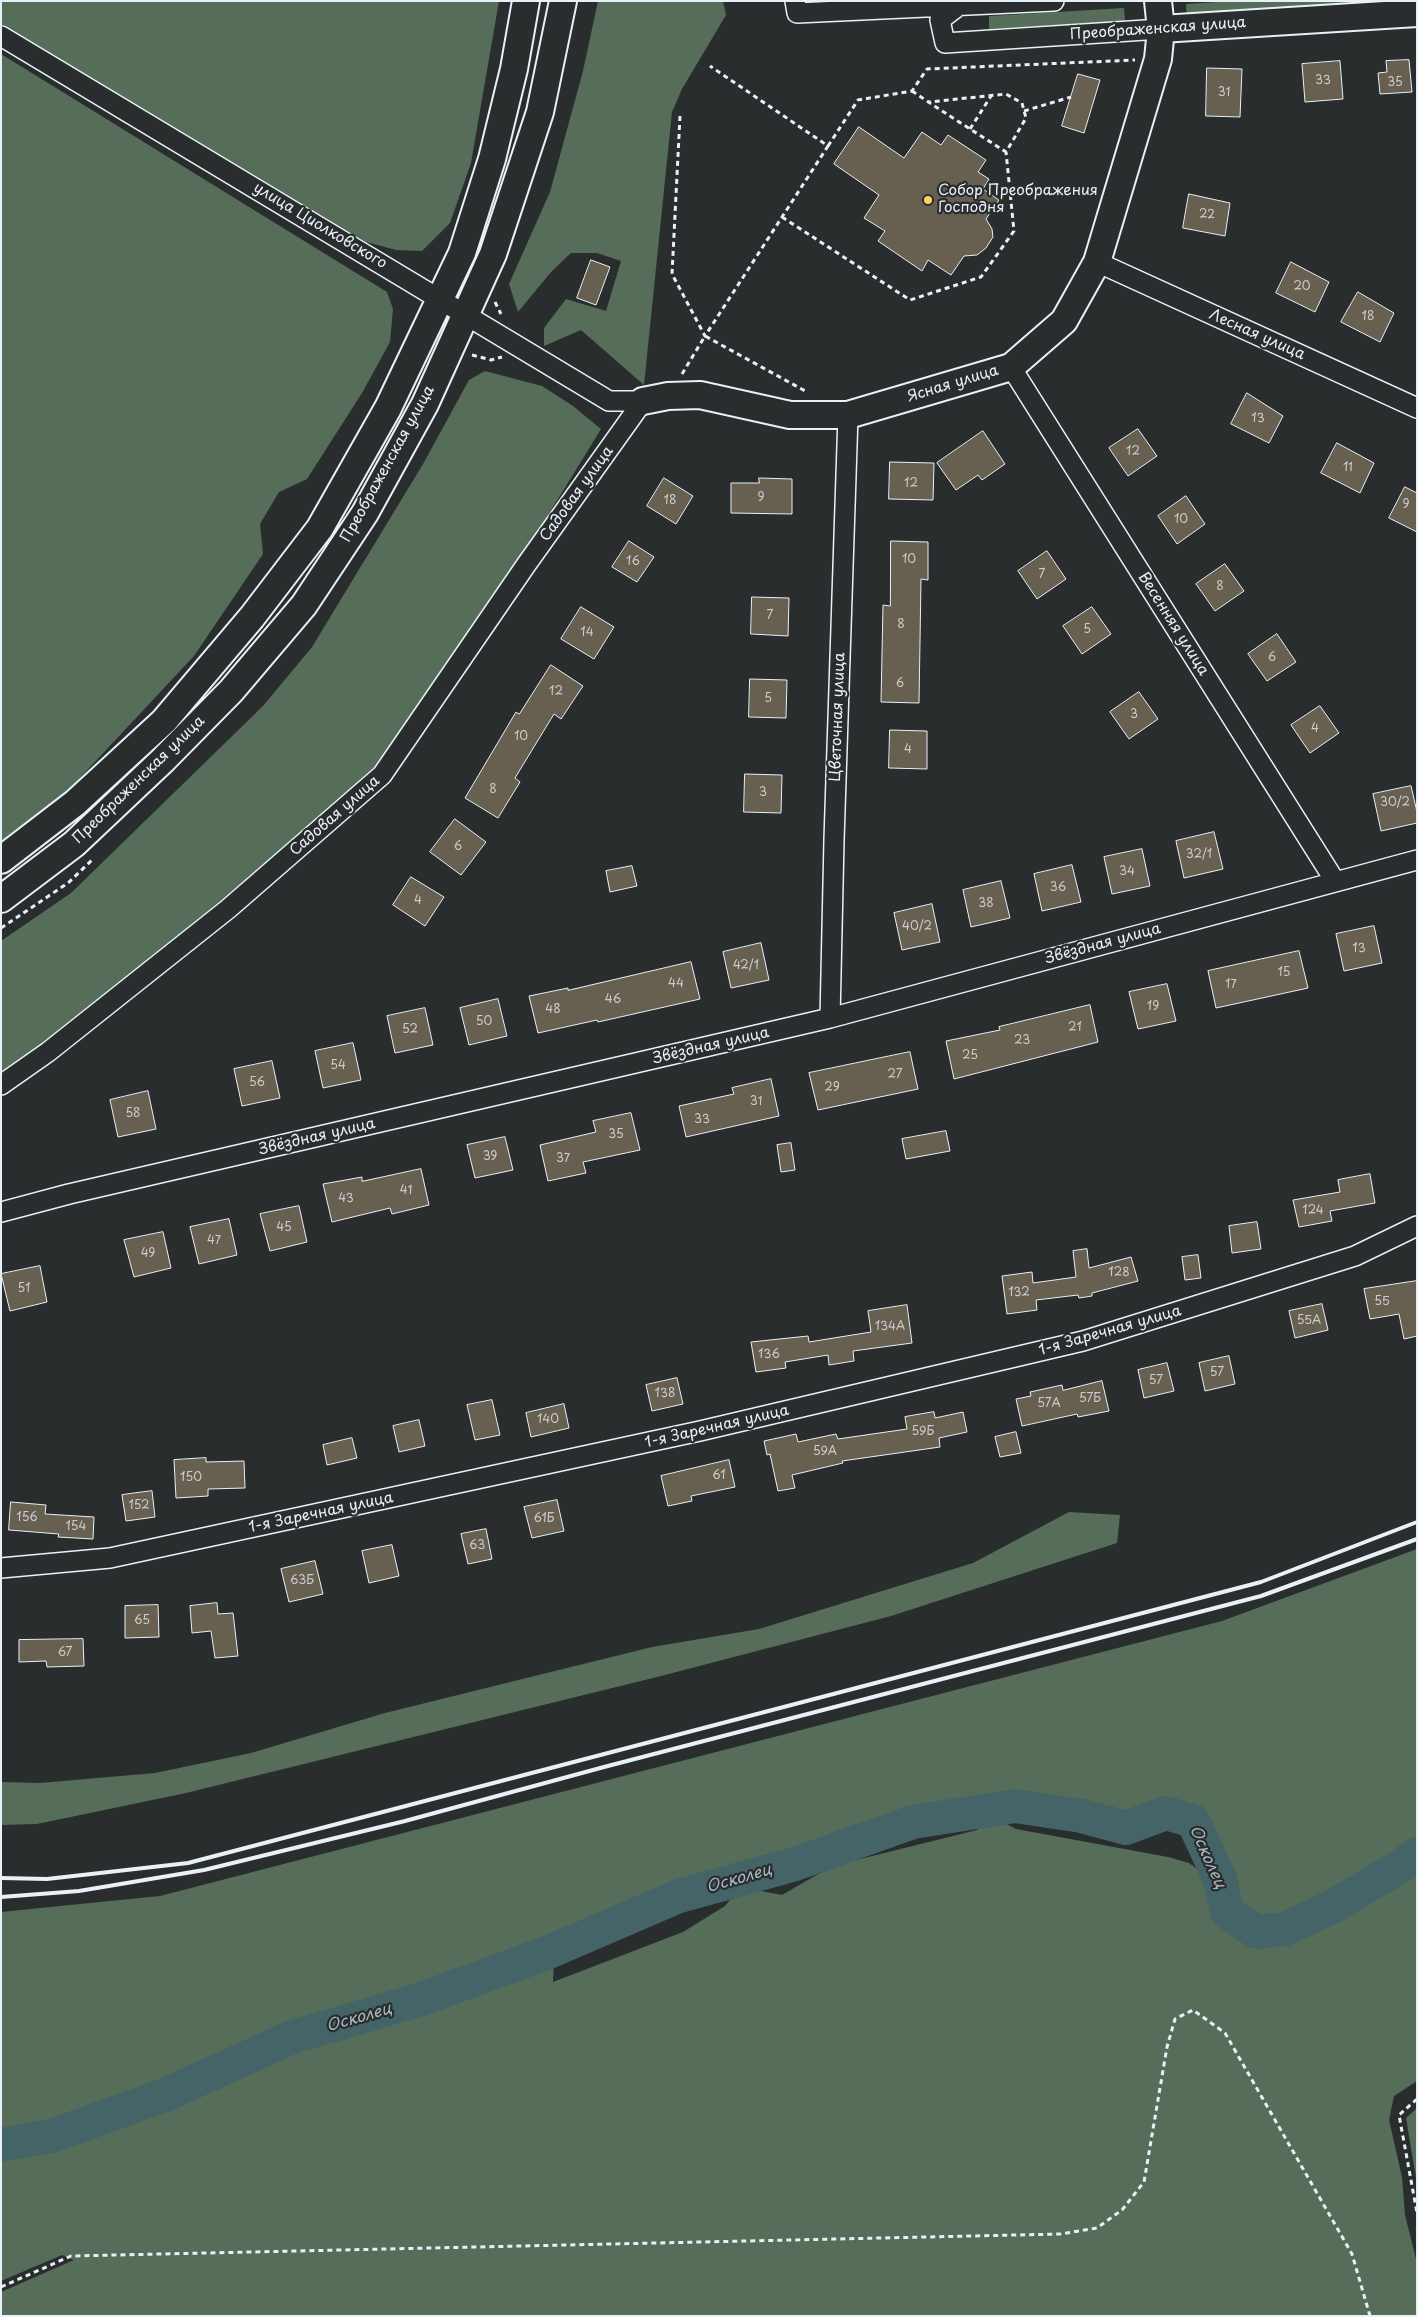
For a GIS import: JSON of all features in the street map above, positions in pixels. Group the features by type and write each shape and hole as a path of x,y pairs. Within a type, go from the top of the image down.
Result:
{"main road":[{"name":"Преображенская улица","path":"1,860 75,803 164,721 252,617 320,528 388,408 462,253 492,159 514,69 526,1"},
{"name":"Преображенская улица","path":"1,899 74,844 163,760 231,690 304,605 364,513 424,404 493,254 540,112 563,1"},
{"name":"Ясная улица","path":"656,398 700,395 790,415 848,415 1010,367 1064,321 1097,262 1158,59 1161,29 1158,1"},
{"name":"Преображенская улица","path":"1161,29 1417,13"}],"street":[{"path":"795,1 798,13 1054,1"},
{"name":"Преображенская улица","path":"957,7 940,20 944,43 1161,29"},
{"name":"улица Циолковского","path":"1,36 466,313 609,401 656,398"},
{"name":"Лесная улица","path":"1097,262 1417,408"},
{"name":"Весенняя улица","path":"1010,367 1335,881"},
{"name":"Садовая улица","path":"1,1085 48,1052 228,909 382,775 526,566 656,398"},
{"name":"Цветочная улица","path":"830,1018 848,415"},
{"name":"Звёздная улица","path":"1,1212 69,1194 830,1018 1417,860"},
{"name":"1-я Заречная улица","path":"1,1568 110,1558 700,1431 1083,1341 1355,1256 1417,1226"}],"path":[{"path":"912,91 927,69 1158,59"},
{"path":"710,66 828,146"},
{"path":"656,398 705,336 858,100 912,91 1006,152"},
{"path":"782,217 910,300 981,277 1014,231 1006,152 1026,118 1022,103 1006,94 929,102"},
{"path":"970,128 991,96"},
{"path":"1024,110 1071,98"},
{"path":"680,116 672,274 705,336 815,396"},
{"path":"1,2287 71,2256 1061,2234 1096,2228 1122,2210 1144,2182 1167,2047 1175,2019 1193,2010 1225,2034 1230,2042 1352,2254 1370,2316"},
{"path":"1417,2099 1399,2115 1417,2213"}],"green space":[{"path":"1,1 499,1 471,163 450,223 422,251 396,250 366,242 1,24"},
{"path":"598,1 723,1 726,15 682,89 672,112 644,385 581,330 544,346 544,328 566,299 606,311 621,261 597,253 571,253 551,272 518,312 509,284 550,192 583,71"},
{"path":"1233,1 1417,1 1187,19 1186,4"},
{"path":"1124,8 1125,21 989,29 989,16"},
{"path":"1,54 387,292 393,309 390,342 362,393 307,479 279,492 260,524 263,554 194,656 49,811 1,843"},
{"path":"485,371 542,386 573,406 601,429 440,691 371,784 1,1084 1,941 71,893 263,706 312,647 423,464 469,380"},
{"path":"1069,1512 1120,1515 1117,1543 891,1616 661,1676 186,1793 37,1824 1,1825 1,1782 40,1783 155,1773 251,1753 385,1713 652,1647 759,1629 973,1563"},
{"path":"1417,1549 1417,1843 1346,1889 1330,1904 1284,1927 1256,1929 1229,1911 1223,1879 1196,1818 1166,1809 1126,1823 1083,1812 1015,1801 910,1817 793,1859 674,1891 547,1945 418,1994 290,2033 171,2082 149,2096 50,2131 1,2140 1,1912 160,1896 1222,1621"},
{"path":"993,1817 1016,1829 1168,1857 1189,1863 1216,1882 1223,1916 1257,1938 1288,1934 1349,1905 1417,1859 1417,2081 1394,2096 1389,2120 1402,2177 1405,2215 1417,2263 1417,2316 1,2316 1,2292 74,2260 62,2255 1,2281 1,2149 53,2139 170,2099 297,2043 422,2005 554,1958 553,1982 683,1932 725,1906 740,1887 782,1895 832,1866 977,1830"},
{"path":"1417,2108 1417,2184 1406,2118"}],"building":[{"path":"1409,60 1412,92 1380,94 1378,73 1387,72 1386,61"},
{"path":"1340,61 1343,99 1305,102 1302,64"},
{"path":"1207,68 1242,69 1240,117 1206,116"},
{"path":"1078,74 1100,80 1084,133 1062,126"},
{"path":"859,127 904,158 922,132 941,145 948,135 986,160 978,172 989,179 983,189 999,200 986,219 992,229 993,237 986,248 977,255 964,256 951,275 928,260 922,271 878,241 885,231 864,218 879,195 834,164"},
{"path":"1189,194 1230,203 1225,236 1183,228"},
{"path":"591,260 610,267 596,305 577,298"},
{"path":"1291,262 1329,282 1315,312 1276,293"},
{"path":"1358,292 1394,313 1380,342 1341,322"},
{"path":"1247,393 1283,416 1269,443 1231,424"},
{"path":"1138,429 1157,456 1128,476 1109,448"},
{"path":"983,431 1005,464 982,480 978,475 956,490 937,463"},
{"path":"1337,443 1374,463 1360,493 1321,473"},
{"path":"890,462 934,463 933,500 889,499"},
{"path":"664,478 693,496 676,524 647,506"},
{"path":"759,478 792,479 792,514 731,513 731,483 759,483"},
{"path":"1405,487 1417,493 1417,532 1389,518"},
{"path":"1186,496 1205,524 1177,544 1158,516"},
{"path":"629,541 654,557 637,582 612,567"},
{"path":"891,541 928,542 928,580 921,579 919,703 881,702 883,605 890,606"},
{"path":"1047,551 1066,579 1037,599 1018,571"},
{"path":"1225,564 1244,591 1215,611 1196,584"},
{"path":"752,597 789,598 788,636 751,634"},
{"path":"581,607 614,627 594,659 561,639"},
{"path":"1092,607 1111,634 1082,654 1063,626"},
{"path":"1277,634 1296,662 1267,681 1248,654"},
{"path":"551,665 583,686 561,719 554,714 515,778 520,782 498,818 465,798 516,712 519,714"},
{"path":"750,679 787,680 786,718 749,717"},
{"path":"1139,692 1158,719 1129,739 1110,712"},
{"path":"1320,706 1339,733 1310,753 1291,725"},
{"path":"890,730 927,731 927,769 889,768"},
{"path":"745,774 782,775 781,813 744,812"},
{"path":"1411,786 1417,812 1417,823 1381,831 1373,794"},
{"path":"455,819 486,842 461,875 430,852"},
{"path":"1214,832 1223,869 1184,878 1176,841"},
{"path":"1142,849 1150,886 1112,894 1104,857"},
{"path":"1072,865 1081,902 1042,911 1034,874"},
{"path":"632,866 637,886 610,892 606,871"},
{"path":"411,877 444,897 425,926 393,905"},
{"path":"1001,881 1010,918 971,927 963,890"},
{"path":"932,904 940,942 902,950 894,913"},
{"path":"1374,926 1382,963 1344,971 1336,934"},
{"path":"761,943 769,980 731,988 723,952"},
{"path":"1299,951 1308,988 1216,1008 1208,971"},
{"path":"691,962 700,999 598,1022 597,1020 538,1033 529,996 568,988 568,990"},
{"path":"1167,984 1176,1021 1138,1029 1129,992"},
{"path":"498,999 507,1036 469,1045 460,1008"},
{"path":"1090,1005 1098,1042 954,1079 946,1041 1000,1030 999,1027"},
{"path":"425,1008 433,1045 395,1053 387,1016"},
{"path":"353,1043 361,1080 323,1088 315,1051"},
{"path":"910,1052 918,1089 818,1110 809,1073"},
{"path":"272,1061 280,1098 242,1106 234,1069"},
{"path":"771,1079 779,1116 686,1137 679,1106 734,1094 732,1088"},
{"path":"148,1091 156,1129 118,1137 110,1100"},
{"path":"631,1113 640,1150 583,1162 586,1173 548,1181 540,1145 596,1132 593,1121"},
{"path":"946,1131 950,1151 906,1159 902,1139"},
{"path":"505,1137 513,1170 475,1178 467,1145"},
{"path":"791,1143 795,1170 781,1172 777,1145"},
{"path":"421,1169 429,1205 392,1214 390,1208 332,1222 323,1184 362,1177 362,1181"},
{"path":"1370,1174 1375,1203 1330,1211 1332,1221 1299,1227 1293,1200 1340,1192 1338,1180"},
{"path":"299,1206 307,1242 270,1251 260,1214"},
{"path":"229,1219 237,1255 199,1264 190,1227"},
{"path":"1257,1222 1261,1249 1232,1253 1229,1226"},
{"path":"163,1232 171,1268 134,1277 124,1240"},
{"path":"1087,1249 1089,1268 1131,1257 1138,1281 1092,1293 1092,1296 1079,1298 1078,1295 1036,1300 1037,1310 1007,1314 1002,1276 1032,1272 1033,1283 1076,1277 1073,1251"},
{"path":"1198,1255 1201,1278 1185,1280 1182,1257"},
{"path":"40,1266 47,1302 10,1311 1,1274"},
{"path":"1417,1281 1417,1336 1404,1339 1399,1314 1370,1319 1364,1289"},
{"path":"1322,1304 1328,1330 1295,1338 1289,1311"},
{"path":"907,1305 912,1343 853,1351 854,1361 829,1365 828,1355 785,1362 786,1368 756,1372 751,1342 808,1336 809,1342 871,1332 868,1311"},
{"path":"1229,1356 1235,1384 1205,1391 1199,1363"},
{"path":"1167,1363 1174,1391 1144,1398 1138,1370"},
{"path":"677,1378 683,1404 652,1411 646,1385"},
{"path":"1102,1381 1109,1411 1078,1417 1077,1414 1022,1426 1016,1399 1031,1396 1030,1392 1062,1385 1063,1390"},
{"path":"492,1400 500,1435 475,1440 467,1405"},
{"path":"564,1404 569,1428 531,1437 526,1413"},
{"path":"934,1412 935,1418 963,1412 967,1432 939,1438 940,1447 842,1461 843,1463 792,1475 795,1488 778,1491 770,1454 767,1455 764,1441 796,1434 798,1442 836,1434 838,1439 907,1429 905,1417"},
{"path":"419,1420 425,1446 399,1452 393,1426"},
{"path":"1016,1432 1021,1453 1000,1457 995,1437"},
{"path":"352,1438 357,1458 327,1465 323,1445"},
{"path":"206,1458 206,1462 244,1461 245,1488 208,1489 208,1496 176,1498 174,1460"},
{"path":"729,1460 735,1487 691,1496 692,1501 668,1506 661,1476"},
{"path":"152,1491 155,1517 126,1521 122,1495"},
{"path":"557,1500 564,1531 532,1538 524,1507"},
{"path":"11,1502 46,1505 45,1514 94,1517 93,1539 58,1537 59,1534 9,1530"},
{"path":"486,1529 492,1559 468,1564 461,1534"},
{"path":"392,1545 399,1576 369,1583 362,1551"},
{"path":"315,1561 323,1594 289,1602 281,1569"},
{"path":"217,1603 218,1614 233,1613 238,1656 215,1658 211,1631 192,1633 190,1606"},
{"path":"158,1605 159,1637 125,1638 125,1606"},
{"path":"83,1639 84,1666 47,1667 46,1661 19,1662 19,1640"}],"waterway":[{"name":"Осколец","path":"1,2145 51,2136 165,2095 292,2037 419,2000 549,1952 679,1896 795,1864 913,1822 1015,1806 1082,1816 1126,1828 1166,1813 1193,1821 1220,1879 1227,1912 1256,1932 1285,1929 1330,1908 1396,1869 1417,1854"}],"railway":[{"path":"1,1878 47,1879 188,1863 1261,1582 1417,1522"},
{"path":"1,1897 79,1891 204,1870 405,1821 604,1767 1261,1596 1417,1539"}],"place":[{"name":"Собор Преображения Господня","path":"928,200"}]}
